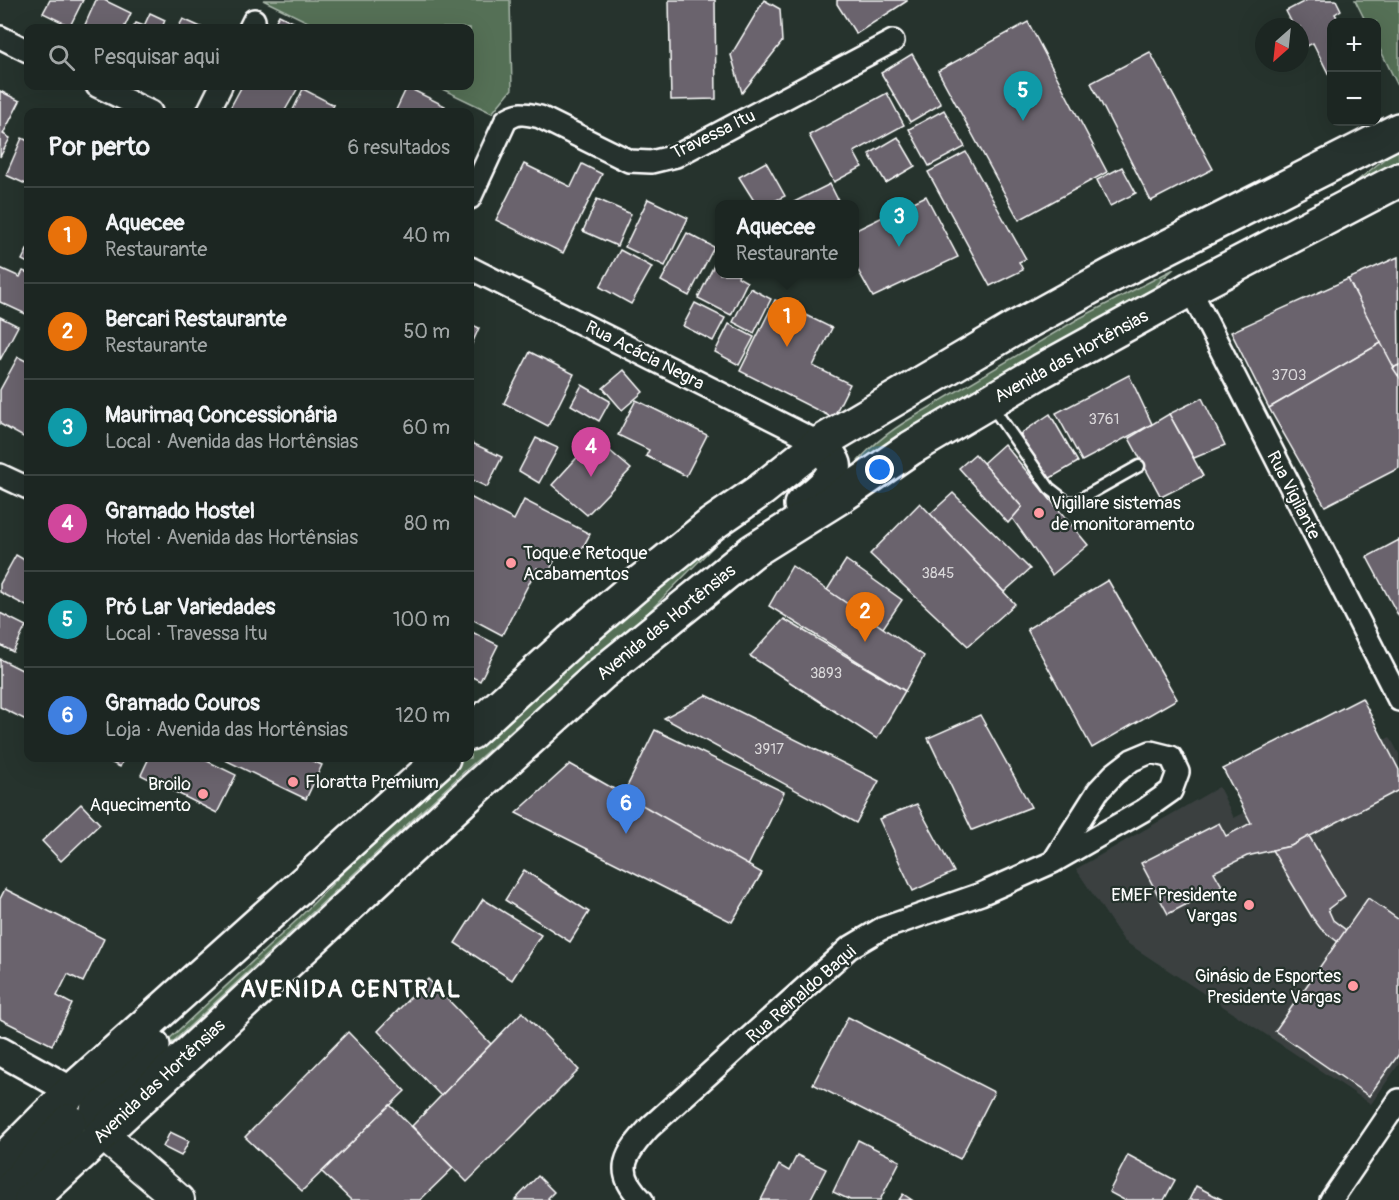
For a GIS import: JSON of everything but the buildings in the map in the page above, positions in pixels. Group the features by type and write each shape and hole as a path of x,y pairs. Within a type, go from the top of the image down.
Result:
{"main road":[{"path":"1190,289 1186,277 1193,261 1209,250 1260,225 1397,131"},
{"path":"474,724 633,588 712,524 761,490 819,443 1012,330 1114,274 1397,131"},
{"name":"Avenida das Hortênsias","path":"32,1200 600,674 753,551 841,496 911,448 1041,371 1190,289 1399,180"},
{"path":"657,629 707,575 754,536 801,505 827,483 833,473 834,464 819,443"},
{"path":"0,1163 72,1091 439,762"},
{"path":"178,1200 102,1134 96,1114 100,1099 195,1004 240,940"},
{"path":"2,1200 65,1127 73,1114 75,1102 72,1091"}],"street":[{"path":"0,37 24,49"},
{"name":"Travessa Itu","path":"474,189 506,120 515,114 540,117 629,161 651,162 676,156 893,41"},
{"path":"105,90 142,108"},
{"path":"210,108 219,90"},
{"name":"Rua Acácia Negra","path":"474,270 819,443"},
{"name":"Rua Vigilante","path":"1190,289 1399,700"},
{"path":"0,475 24,487"},
{"name":"Rua Reinaldo Baqui","path":"642,1200 630,1188 624,1173 635,1143 849,948 881,929 981,894 1053,862 1144,810 1171,791 1178,772 1171,757 1151,752 1131,760 1114,774 1098,790 1053,862"},
{"path":"0,1051 72,1091"},
{"path":"1331,1200 1399,1100"}],"lane":[{"path":"989,403 1044,481 1058,496 1067,501 1075,502 1138,466"}],"shaded area":[{"name":"EMEF Presidente Vargas","path":"1390,737 1399,754 1399,1064 1371,1104 1124,941 1076,869 1219,787 1234,818"}],"green space":[{"path":"263,0 510,0 512,89 492,113 444,90 474,90 474,24 312,24"},
{"path":"1355,0 1399,0 1399,88 1381,51 1381,18 1364,18"},
{"path":"1399,148 1399,163 1347,189 1394,151"},
{"path":"1174,269 1152,291 839,484 869,450 905,422 1078,319"},
{"path":"714,546 631,630 466,770 108,1102 110,1094 297,920 451,762 474,762 474,741 684,566"}],"place":[{"name":"Pró Lar Variedades","path":"1023,121"},
{"name":"Maurimaq Concessionária","path":"899,247"},
{"name":"Aquecee","path":"787,347"},
{"name":"Gramado Hostel","path":"591,477"},
{"name":"Vigillare sistemas de monitoramento","path":"1039,513"},
{"name":"Toque e Retoque Acabamentos","path":"511,563"},
{"name":"Bercari Restaurante","path":"865,642"},
{"name":"Floratta Premium","path":"293,782"},
{"name":"Broilo Aquecimento","path":"203,794"},
{"name":"Gramado Couros","path":"626,834"},
{"name":"EMEF Presidente Vargas","path":"1249,905"},
{"name":"Ginásio de Esportes Presidente Vargas","path":"1353,986"}],"district":[{"name":"AVENIDA CENTRAL","path":"351,989"}]}
